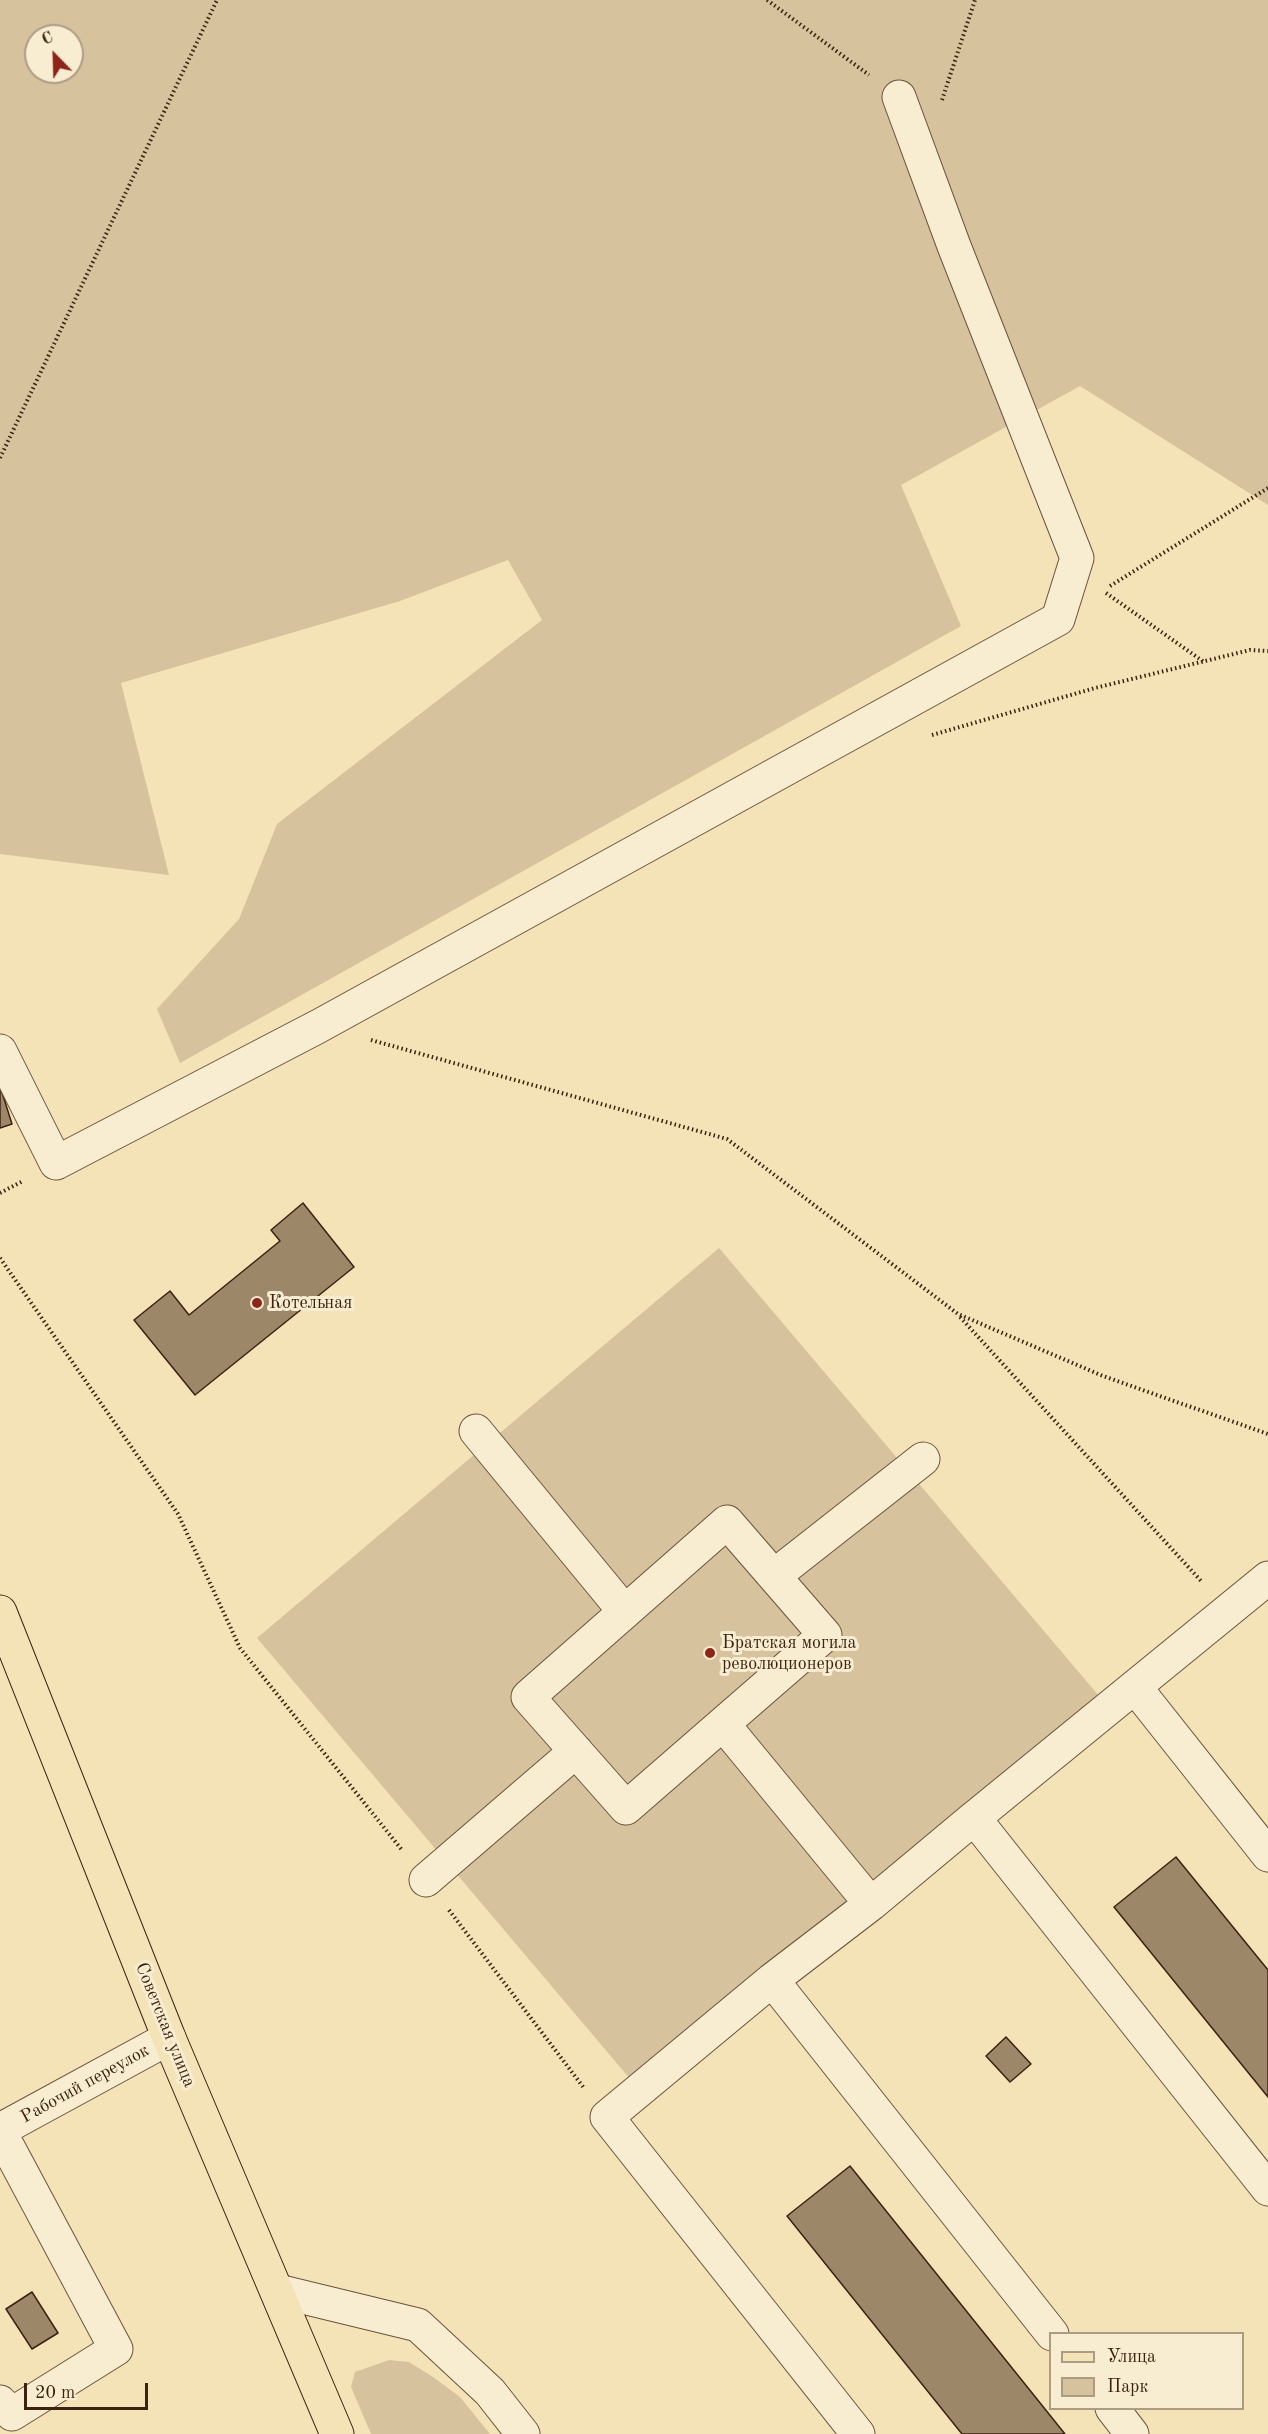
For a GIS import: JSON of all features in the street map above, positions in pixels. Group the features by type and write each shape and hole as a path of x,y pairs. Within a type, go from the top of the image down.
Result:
{"main road":[{"name":"Советская улица","path":"0,1612 170,2038 337,2434"}],"street":[{"path":"0,1051 56,1163 318,1026 1058,619 1077,558 954,246 899,97"},
{"path":"476,1431 625,1612"},
{"path":"774,1576 923,1460"},
{"path":"727,1522 825,1635 626,1808 528,1697 625,1612 727,1522"},
{"path":"858,2434 607,2117 772,1980 871,1904 1268,1578"},
{"path":"1135,1687 1268,1855"},
{"path":"723,1724 871,1904"},
{"path":"426,1880 576,1751"},
{"path":"974,1818 1268,2189"},
{"path":"772,1980 1050,2332"},
{"name":"Рабочий переулок","path":"0,2131 170,2038"},
{"path":"0,2131 116,2349 12,2414 0,2402"},
{"path":"278,2291 418,2325 490,2392 523,2434"},
{"path":"1113,2410 1132,2434"}],"path":[{"path":"0,458 217,0"},
{"path":"766,0 899,97"},
{"path":"921,157 975,0"},
{"path":"1204,662 1103,590 1268,488"},
{"path":"926,736 1095,688 1250,650 1268,651"},
{"path":"318,1026 727,1139 958,1314 1228,1610"},
{"path":"0,1258 178,1514 240,1648 426,1880 607,2117"},
{"path":"958,1314 1103,1376 1268,1434"}],"green space":[{"path":"0,0 1268,0 1268,505 1080,386 901,485 961,626 180,1063 157,1009 239,919 277,824 542,620 508,560 400,601 121,683 169,875 0,854"},
{"path":"719,1248 1105,1703 642,2093 257,1638"},
{"path":"389,2360 409,2362 433,2377 460,2397 490,2434 371,2434 351,2387 355,2372"}],"building":[{"path":"0,1086 12,1124 0,1128"},
{"name":"Котельная","path":"303,1203 354,1267 195,1395 134,1320 170,1291 189,1315 280,1241 271,1230"},
{"path":"1176,1857 1268,1970 1268,2097 1114,1907"},
{"path":"1006,2037 1031,2064 1010,2082 986,2056"},
{"path":"850,2166 1065,2434 962,2434 787,2216"},
{"path":"32,2292 58,2333 32,2349 6,2309"}],"place":[{"name":"Котельная","path":"257,1303"},
{"name":"Братская могила революционеров","path":"710,1653"}]}
